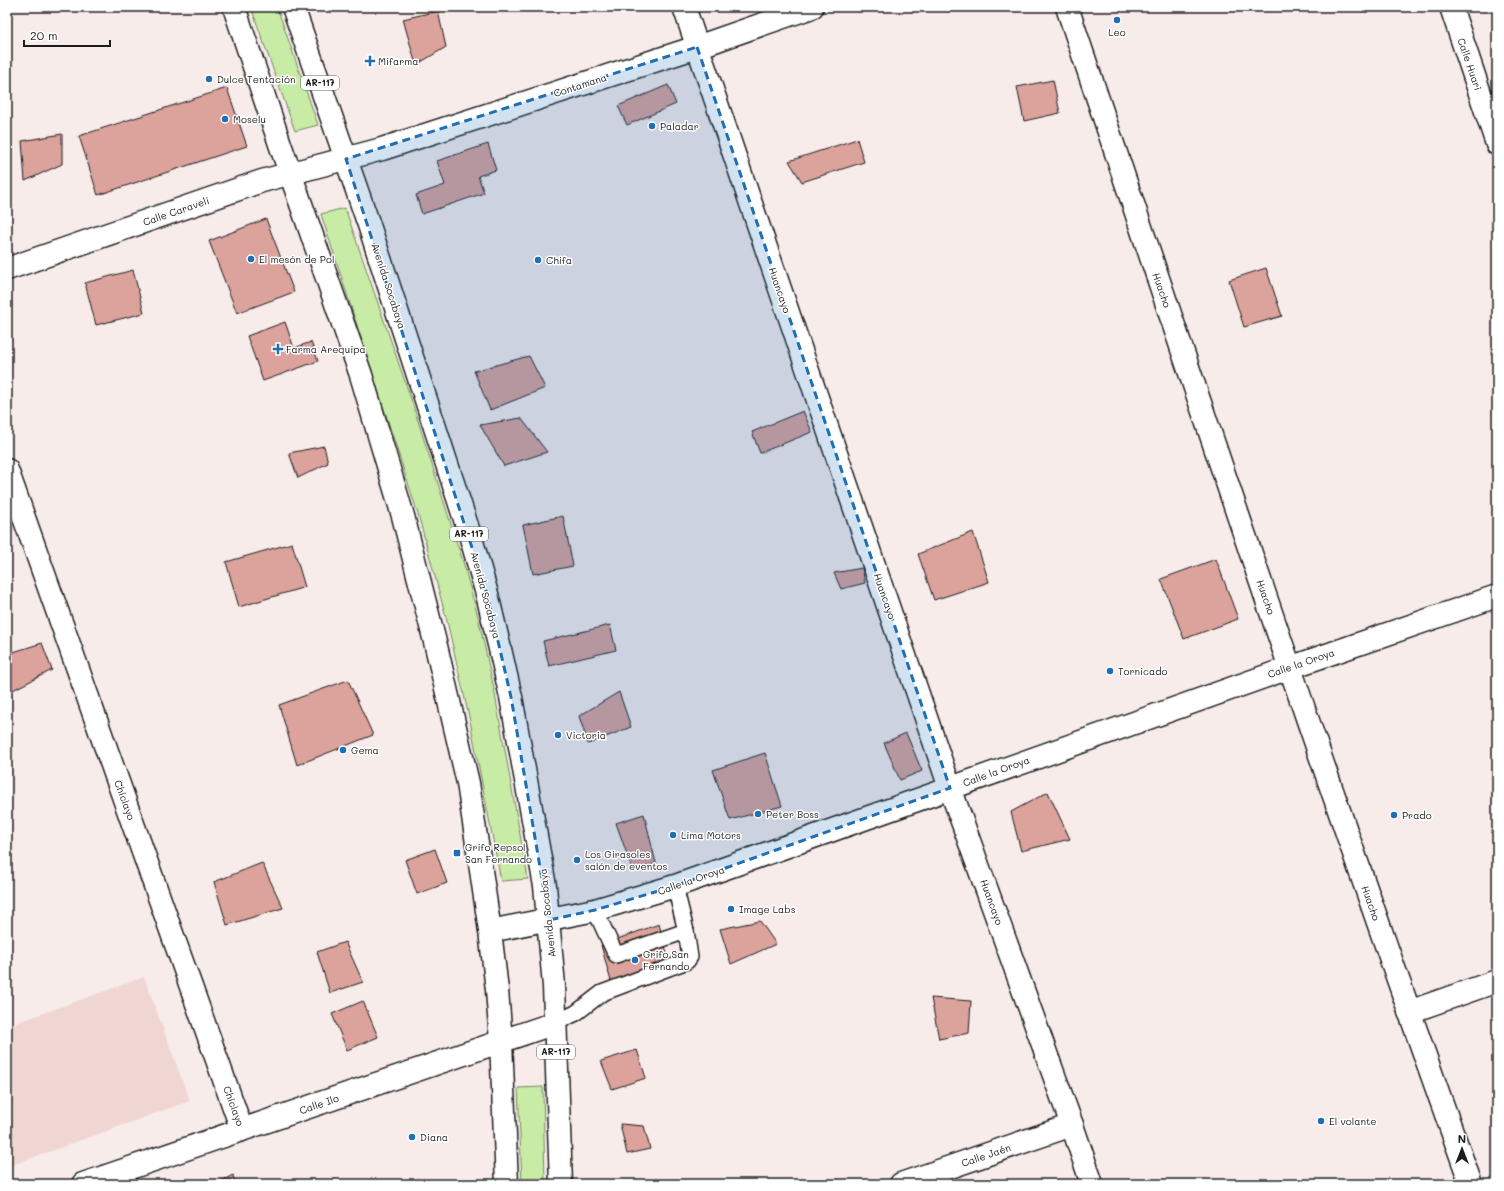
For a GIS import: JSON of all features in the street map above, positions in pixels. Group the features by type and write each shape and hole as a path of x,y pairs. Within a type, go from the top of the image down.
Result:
{"street":[{"path":"234,7 361,375 404,524 438,650 468,783 490,931 501,1041 507,1184"},
{"name":"Avenida Socabaya","path":"293,7 346,159 471,538 487,594 512,704 545,886 554,986 561,1184"},
{"name":"Huancayo","path":"684,7 950,788 1092,1184"},
{"name":"Contamana","path":"346,159 697,47 812,7"},
{"name":"Huacho","path":"1067,7 1290,668 1409,1012 1471,1184"},
{"name":"Calle Huari","path":"1451,7 1497,144"},
{"name":"Calle Caravelí","path":"7,269 262,181 346,159"},
{"name":"Chiclayo","path":"7,470 242,1130"},
{"name":"Calle la Oroya","path":"490,931 595,910 675,886 1497,596"},
{"path":"1409,1012 1497,981"},
{"name":"Calle Ilo","path":"83,1184 555,1023"},
{"name":"Calle Jaén","path":"901,1184 1072,1125"}],"lane":[{"path":"555,1023 576,1013 602,993 687,961 690,957 686,931 675,886"},
{"path":"595,910 616,955 686,931"}],"highlighted area":[{"path":"697,47 950,788 675,886 595,910 549,920 511,697 487,594 346,159"}],"shaded area":[{"path":"144,977 190,1101 7,1167 7,1026"}],"green space":[{"path":"251,7 277,7 318,125 295,131"},
{"path":"345,208 411,399 464,565 478,617 494,689 528,879 501,881 470,721 447,621 418,514 321,214"},
{"path":"543,1087 545,1184 522,1184 518,1088"}],"building":[{"path":"438,11 446,47 416,65 403,19"},
{"path":"1053,80 1060,113 1024,121 1017,87"},
{"path":"668,85 676,104 627,125 618,106"},
{"path":"227,88 247,146 98,195 79,136"},
{"path":"62,134 62,164 25,181 22,141"},
{"path":"857,139 864,162 802,182 789,161"},
{"path":"488,144 496,170 478,176 484,193 422,214 416,195 445,185 437,161"},
{"path":"266,219 294,292 237,313 209,241"},
{"path":"1266,268 1282,316 1244,327 1229,280"},
{"path":"133,270 144,313 96,325 85,283"},
{"path":"285,322 294,348 311,342 318,361 263,381 247,336"},
{"path":"529,356 545,388 490,410 474,371"},
{"path":"803,411 812,432 760,453 752,432"},
{"path":"521,418 547,452 504,466 480,425"},
{"path":"324,446 328,463 298,478 289,453"},
{"path":"563,516 573,566 533,574 523,525"},
{"path":"973,532 989,582 934,600 918,554"},
{"path":"292,543 305,587 239,607 226,562"},
{"path":"1216,559 1238,619 1184,639 1161,579"},
{"path":"862,568 865,583 841,589 834,573"},
{"path":"610,625 616,650 549,666 543,641"},
{"path":"42,643 52,670 7,693 7,654"},
{"path":"348,680 373,735 297,765 279,705"},
{"path":"619,692 631,727 588,744 579,716"},
{"path":"906,733 922,771 900,780 884,743"},
{"path":"765,753 782,806 730,820 713,770"},
{"path":"1048,792 1070,839 1021,851 1011,812"},
{"path":"644,814 656,863 633,871 616,823"},
{"path":"435,849 447,883 417,894 405,860"},
{"path":"262,863 283,908 227,925 214,882"},
{"path":"760,921 776,944 731,964 720,929"},
{"path":"659,924 673,975 615,996 601,945"},
{"path":"345,942 363,982 330,993 317,952"},
{"path":"931,998 971,1001 969,1033 939,1039"},
{"path":"363,1001 378,1037 347,1050 332,1014"},
{"path":"637,1050 646,1078 612,1089 601,1061"},
{"path":"620,1124 644,1126 650,1149 627,1154"},
{"path":"233,1175 235,1184 215,1184"}],"place":[{"name":"Leo","path":"1117,20"},
{"name":"Mifarma","path":"370,61"},
{"name":"Dulce Tentación","path":"209,79"},
{"name":"Moselu","path":"225,119"},
{"name":"Paladar","path":"652,126"},
{"name":"El mesón de Pol","path":"251,259"},
{"name":"Chifa","path":"538,260"},
{"name":"Farma Arequipa","path":"278,349"},
{"name":"Tornicado","path":"1110,671"},
{"name":"Victoria","path":"558,735"},
{"name":"Gema","path":"343,750"},
{"name":"Peter Boss","path":"758,814"},
{"name":"Prado","path":"1394,815"},
{"name":"Lima Motors","path":"673,835"},
{"name":"Grifo Repsol San Fernando","path":"457,853"},
{"name":"Los Girasoles salón de eventos","path":"577,860"},
{"name":"Image Labs","path":"731,909"},
{"name":"Grifo San Fernando","path":"635,960"},
{"name":"El volante","path":"1321,1121"},
{"name":"Diana","path":"412,1137"}]}
